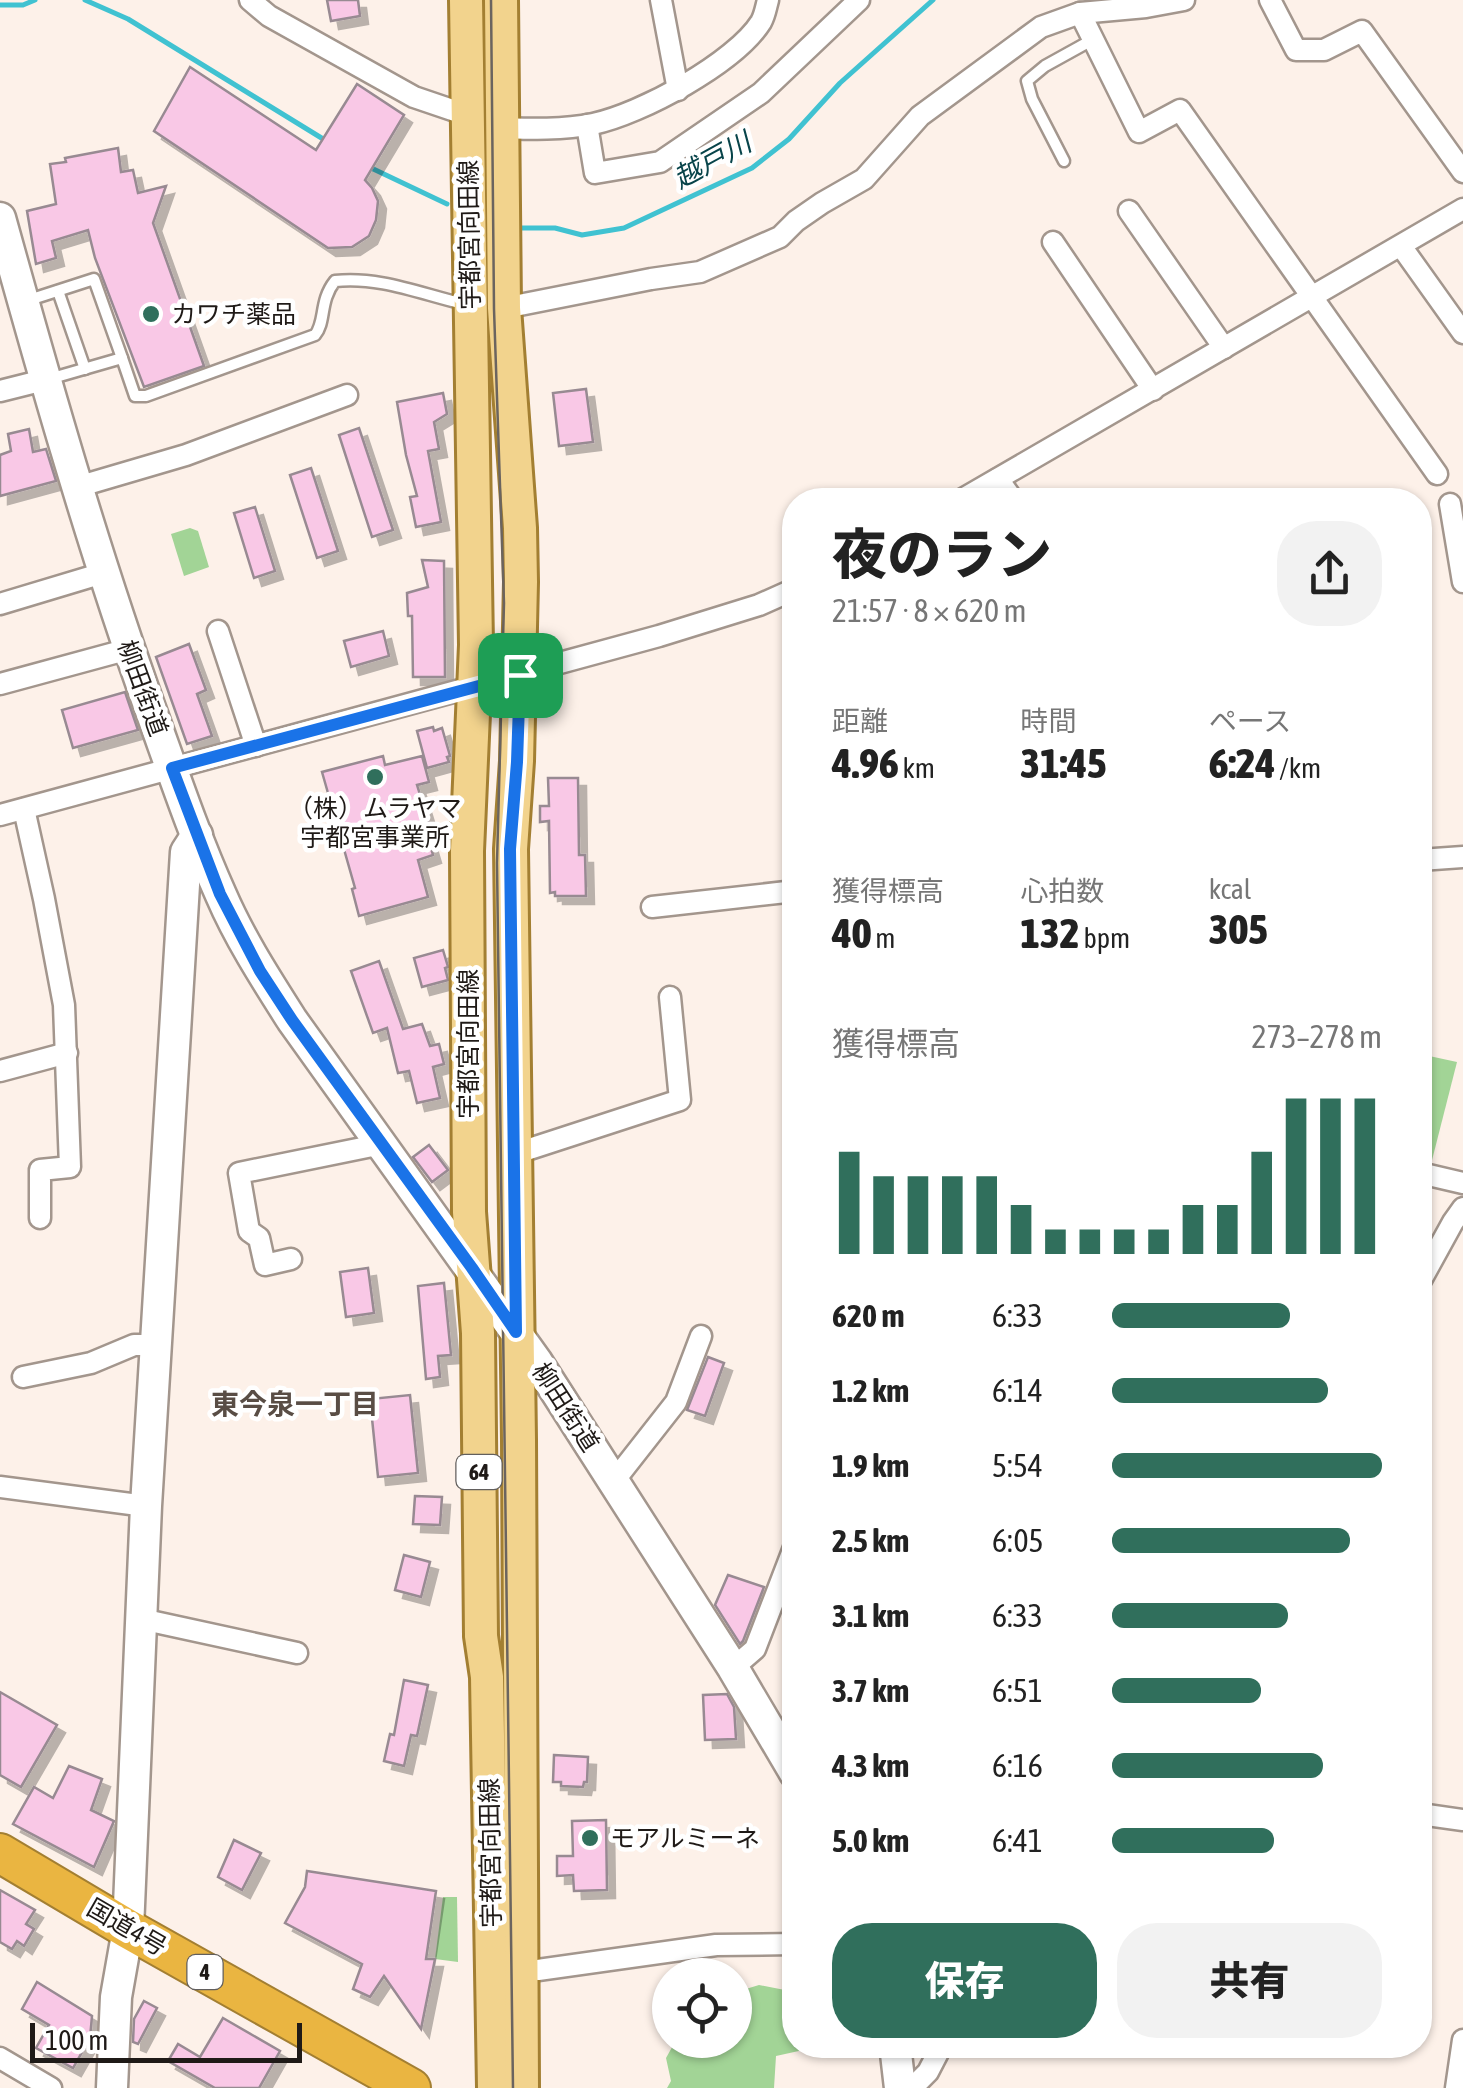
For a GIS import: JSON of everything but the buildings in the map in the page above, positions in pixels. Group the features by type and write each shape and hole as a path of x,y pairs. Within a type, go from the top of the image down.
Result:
{"highway":[{"name":"国道4号","path":"0,1853 411,2088"}],"main road":[{"name":"宇都宮向田線","path":"466,0 476,688 467,851 468,1212 478,1332 480,1636 517,1967 494,2088"},
{"name":"宇都宮向田線","path":"501,0 504,308 520,528 520,675 510,849 520,1628 517,1967 522,2088"},
{"path":"474,2088 470,1716 471,1698 486,1676"},
{"path":"517,1967 540,2088"}],"street":[{"path":"250,0 270,16 414,97 467,115"},
{"path":"661,0 678,90"},
{"path":"501,128 587,125 678,90 740,47 763,20 768,0"},
{"path":"587,125 595,173 660,162 761,93 859,0"},
{"path":"504,308 651,279 686,276 780,237 809,212 864,179 920,116 1041,27 1080,13 1184,0"},
{"path":"1270,0 1296,50 1324,50 1362,31 1463,172"},
{"path":"1080,13 1139,132 1180,110 1437,474"},
{"path":"1129,210 1224,348"},
{"path":"983,488 1463,210"},
{"name":"柳田街道","path":"0,218 103,573 220,894 260,971 292,1020 516,1332 782,1739"},
{"path":"1053,242 1152,390"},
{"path":"1401,246 1463,333"},
{"path":"0,391 44,380"},
{"path":"77,487 186,455 346,395"},
{"path":"998,479 1004,488"},
{"path":"1450,504 1463,582"},
{"path":"0,604 103,573"},
{"path":"0,816 476,688 712,620 782,595"},
{"path":"218,631 256,746"},
{"path":"0,684 129,649"},
{"path":"24,809 64,1005 67,1053 70,1167 40,1170 40,1218"},
{"path":"112,2088 116,1996 128,1929 146,1506 186,852 197,835"},
{"path":"1432,859 1463,857"},
{"path":"652,906 782,892"},
{"path":"514,1154 680,1100 670,998"},
{"path":"0,1071 67,1053"},
{"path":"291,1259 265,1265 259,1238 249,1231 239,1173 382,1144"},
{"path":"1432,1176 1463,1183"},
{"path":"1432,1257 1463,1208"},
{"path":"614,1481 676,1402 701,1336"},
{"path":"23,1377 92,1364 134,1345 156,1345"},
{"path":"0,1488 146,1506"},
{"path":"732,1668 755,1649 782,1579"},
{"path":"141,1619 297,1653"},
{"path":"1432,1816 1463,1820"},
{"path":"517,1967 716,1945 782,1944"},
{"path":"1456,2088 1463,2040"},
{"path":"0,2058 51,2088"},
{"path":"897,2058 900,2088"},
{"path":"912,2088 935,2058"}],"lane":[{"path":"1064,162 1027,81 1093,40"},
{"path":"23,302 94,279 136,396 140,397 318,332 324,298 334,281 380,283 470,305"},
{"path":"58,291 84,369"},
{"path":"44,380 122,358"}],"green space":[{"path":"190,528 198,531 209,567 184,576 171,534"},
{"path":"1432,1057 1457,1062 1432,1160"},
{"path":"443,1897 457,1897 458,1962 435,1959"},
{"path":"752,1987 782,1989 782,2055 776,2056 774,2088 667,2088 671,2081 666,2058 752,2058"}],"waterway":[{"name":"越戸川","path":"0,5 23,5 35,0"},
{"name":"越戸川","path":"85,0 128,19 328,142"},
{"name":"越戸川","path":"518,228 555,228 582,235 624,228 752,168 789,139 840,83 933,0"},
{"name":"越戸川","path":"367,166 447,204"}],"tram line":[{"path":"491,0 494,309 504,603 497,863 513,2088"}],"place":[{"name":"カワチ薬品","path":"151,314"},
{"name":"（株）ムラヤマ 宇都宮事業所","path":"375,777"},
{"name":"モアルミーネ","path":"590,1838"}],"district":[{"name":"東今泉一丁目","path":"295,1404"}],"route":[{"path":"520,675 510,849 516,1332 260,971 220,894 172,768 520,675"}]}
